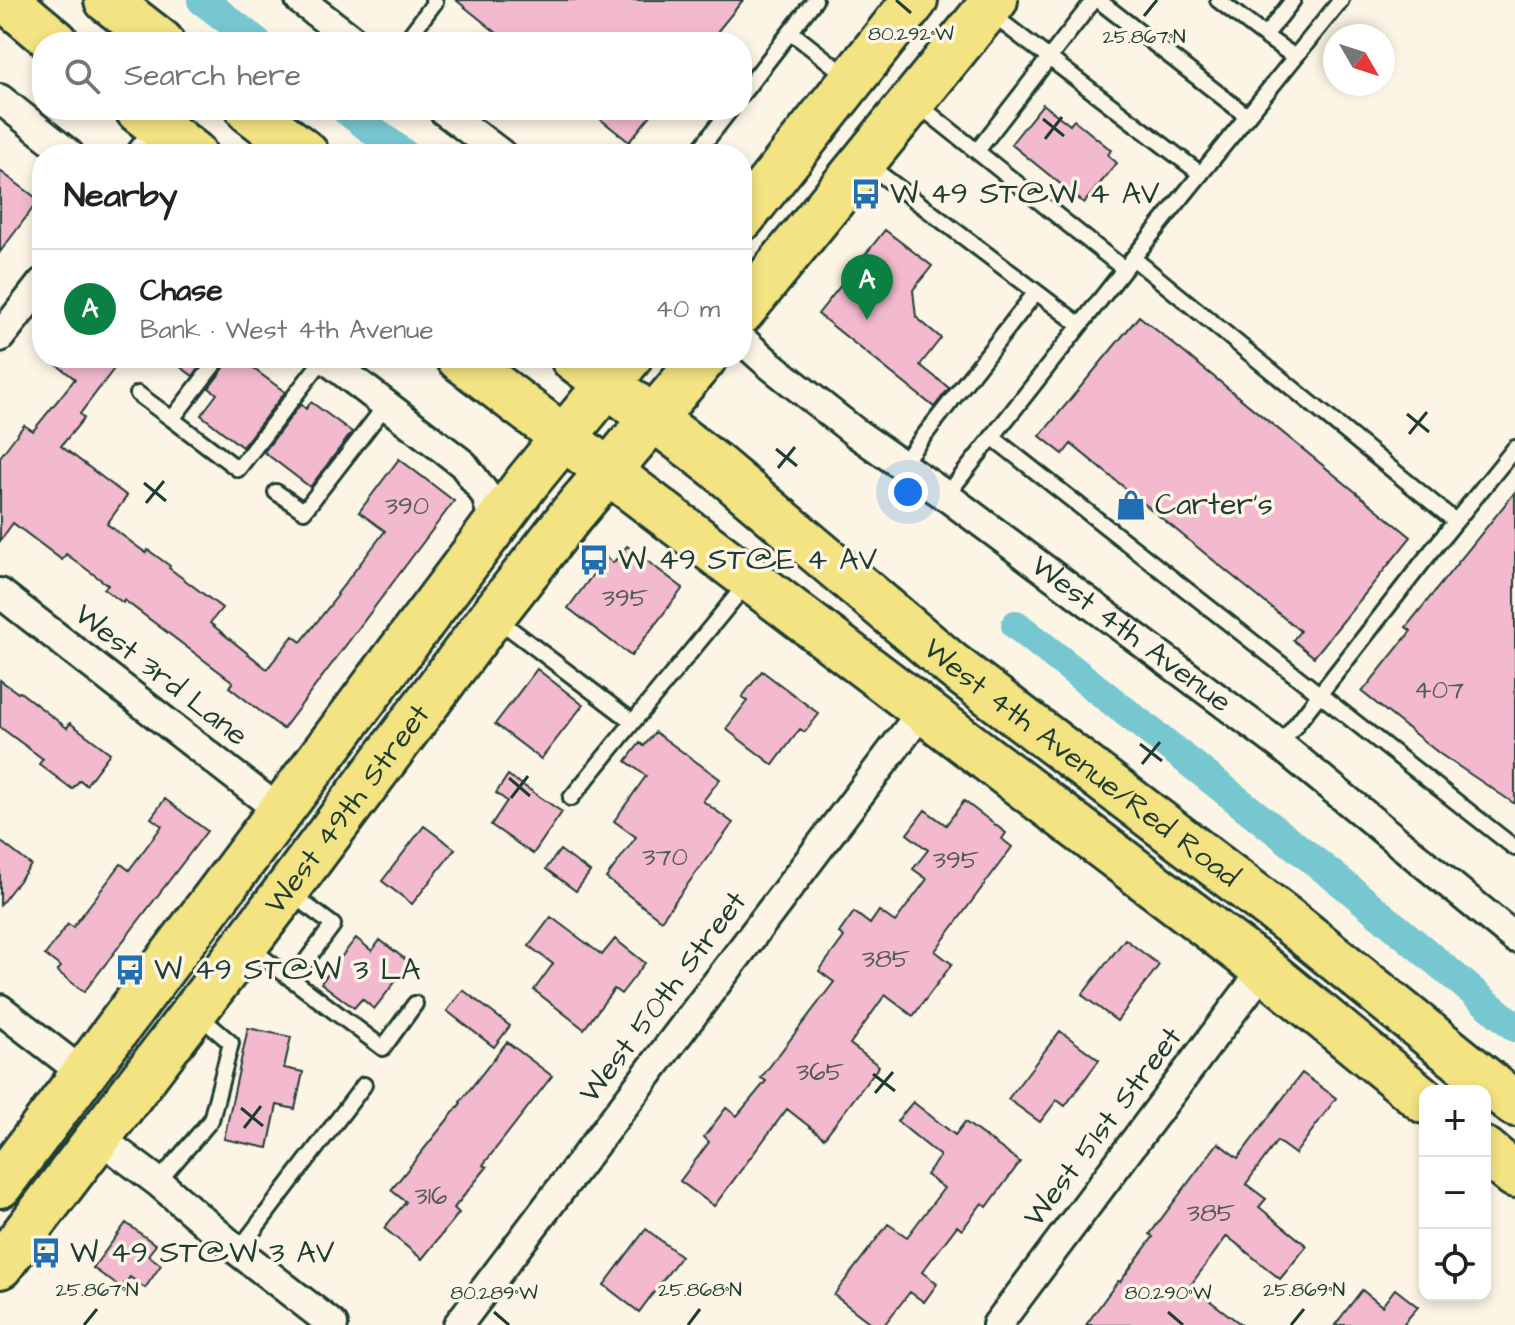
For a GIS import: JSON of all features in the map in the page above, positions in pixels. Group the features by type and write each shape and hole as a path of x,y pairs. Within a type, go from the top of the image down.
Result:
{"main road":[{"path":"6,0 44,32"},
{"path":"107,0 148,32"},
{"path":"752,205 915,0"},
{"path":"752,299 990,5"},
{"path":"262,120 293,144"},
{"path":"472,368 607,472"},
{"name":"West 49th Street","path":"0,1266 493,615 607,472 696,368"},
{"path":"618,371 653,418"},
{"name":"West 49th Street","path":"7,1176 495,526 618,371"},
{"name":"West 4th Avenue/Red Road","path":"653,418 715,465 953,666 1294,925 1506,1096"},
{"name":"West 4th Avenue/Red Road","path":"607,472 1264,969 1419,1096"},
{"path":"1264,969 1329,981 1445,1073 1506,1096"},
{"path":"7,1176 42,1150 98,1137 92,1115 97,1090 121,1026"},
{"path":"1491,1155 1515,1175"}],"street":[{"path":"300,0 342,32"},
{"path":"0,99 56,144"},
{"path":"456,120 488,144"},
{"path":"0,337 32,296"},
{"name":"West 4th Avenue","path":"752,349 856,433 946,496 1280,745 1515,938"},
{"path":"337,368 463,464 486,495 495,526"},
{"name":"West 3rd Lane","path":"0,593 280,811"},
{"name":"West 50th Street","path":"458,1325 923,710"},
{"name":"West 51st Street","path":"997,1325 1264,969"},
{"path":"0,1009 84,1074"},
{"path":"98,1137 333,1325"}],"lane":[{"path":"412,32 435,2 433,0"},
{"path":"752,81 815,0"},
{"path":"977,151 1096,0 1247,116"},
{"path":"1218,0 1295,57"},
{"path":"1265,36 1293,0"},
{"path":"946,496 1341,0"},
{"path":"990,5 1049,58 1201,174"},
{"path":"791,32 852,80"},
{"path":"913,101 1129,263 1455,521"},
{"path":"704,144 722,120"},
{"path":"864,161 1080,325"},
{"path":"902,464 1036,292"},
{"path":"172,419 211,368"},
{"path":"138,394 238,469 316,368"},
{"path":"276,492 304,511 386,405"},
{"path":"992,437 1515,848"},
{"path":"1280,745 1515,448"},
{"path":"571,798 750,580"},
{"path":"493,615 633,722"},
{"path":"287,890 333,925 292,980"},
{"path":"245,944 383,1048 415,1004"},
{"path":"158,1182 211,1120 231,1043 194,1011"},
{"path":"238,1251 364,1085"}],"building":[{"path":"456,0 743,0 717,32 496,32"},
{"path":"1043,104 1070,125 1074,120 1111,150 1108,155 1117,163 1084,203 1011,144"},
{"path":"602,120 647,120 629,142"},
{"path":"0,171 32,195 32,209 0,252"},
{"path":"885,230 932,266 913,290 916,317 941,338 920,365 949,388 934,407 818,314"},
{"path":"1139,316 1411,537 1314,657 1293,640 1300,631 1071,444 1063,454 1040,436"},
{"path":"61,368 114,368 80,414 84,418 61,446 127,496 107,524 146,553 148,550 170,566 222,608 210,623 267,669 293,636 301,642 385,531 359,512 399,459 454,501 283,729 229,687 233,682 124,600 123,603 104,589 108,585 66,554 62,560 13,523 0,541 0,457 24,425 33,431 75,379"},
{"path":"182,368 199,368 193,376"},
{"path":"224,368 253,368 285,392 242,447 201,415 217,394 209,388"},
{"path":"311,402 352,432 310,487 264,452 301,404 306,409"},
{"path":"1515,492 1515,804 1440,754 1362,692 1411,631 1406,627"},
{"path":"627,546 683,588 631,656 568,608 606,557 613,563"},
{"path":"537,669 583,705 541,759 495,724"},
{"path":"762,671 819,714 805,732 800,729 773,765 726,729 747,701 742,697"},
{"path":"0,680 67,728 70,723 110,753 86,785 80,780 72,789 39,764 43,759 0,727"},
{"path":"655,732 720,779 703,801 733,823 661,920 606,878 636,837 614,821 646,776 626,761 640,743 644,746"},
{"path":"508,775 562,812 533,854 491,825 507,801 496,793"},
{"path":"165,799 207,831 84,992 57,971 61,967 45,955 68,924 73,927 121,864 129,870 162,826 151,818"},
{"path":"964,801 1006,833 1002,839 1012,847 935,951 952,964 913,1016 885,995 850,1044 879,1066 824,1138 787,1109 714,1206 680,1181 709,1142 704,1137 726,1108 737,1116 766,1081 761,1078 834,982 819,971 844,937 839,933 854,912 870,924 879,911 895,922 927,879 913,869 928,850 907,834 925,810 946,825"},
{"path":"424,826 455,849 412,904 382,881"},
{"path":"0,841 31,865 0,905"},
{"path":"560,850 590,872 576,891 546,869"},
{"path":"551,917 602,955 615,939 645,963 621,994 614,989 584,1029 534,990 553,964 529,946"},
{"path":"356,938 372,951 380,940 410,963 374,1009 362,999 354,1008 321,983"},
{"path":"1125,939 1159,965 1117,1021 1082,995"},
{"path":"463,990 510,1026 494,1047 447,1011"},
{"path":"248,1028 291,1037 284,1068 303,1072 295,1109 277,1105 268,1148 224,1139"},
{"path":"1060,1031 1099,1060 1065,1106 1057,1100 1040,1122 1008,1099"},
{"path":"507,1042 552,1076 483,1165 487,1167 454,1208 459,1213 422,1259 384,1228 406,1202 391,1190"},
{"path":"1302,1073 1336,1098 1295,1154 1277,1141 1246,1184 1266,1199 1259,1207 1307,1246 1280,1279 1227,1236 1190,1286 1242,1325 1086,1325 1153,1237 1150,1234 1218,1143 1238,1158"},
{"path":"913,1102 955,1135 965,1122 1020,1162 987,1207 982,1203 962,1230 957,1226 922,1272 937,1284 924,1302 910,1292 884,1325 873,1325 834,1295 888,1224 907,1237 944,1188 926,1175 940,1156 897,1121"},
{"path":"126,1223 156,1245 148,1255 161,1265 145,1288 130,1277 121,1288 93,1268"},
{"path":"646,1229 681,1256 639,1312 604,1285"},
{"path":"1395,1289 1418,1307 1404,1323 1406,1325 1335,1325 1362,1290 1382,1306"}],"waterway":[{"path":"202,0 244,32"},
{"path":"359,120 391,144"},
{"path":"1016,625 1351,890 1515,1027"}],"place":[{"name":"W 49 ST@W 4 AV","path":"866,194"},
{"name":"Chase","path":"867,320"},
{"name":"Carter's","path":"1131,505"},
{"name":"W 49 ST@E 4 AV","path":"594,560"},
{"name":"W 49 ST@W 3 LA","path":"130,970"},
{"name":"W 49 ST@W 3 AV","path":"46,1253"}]}
